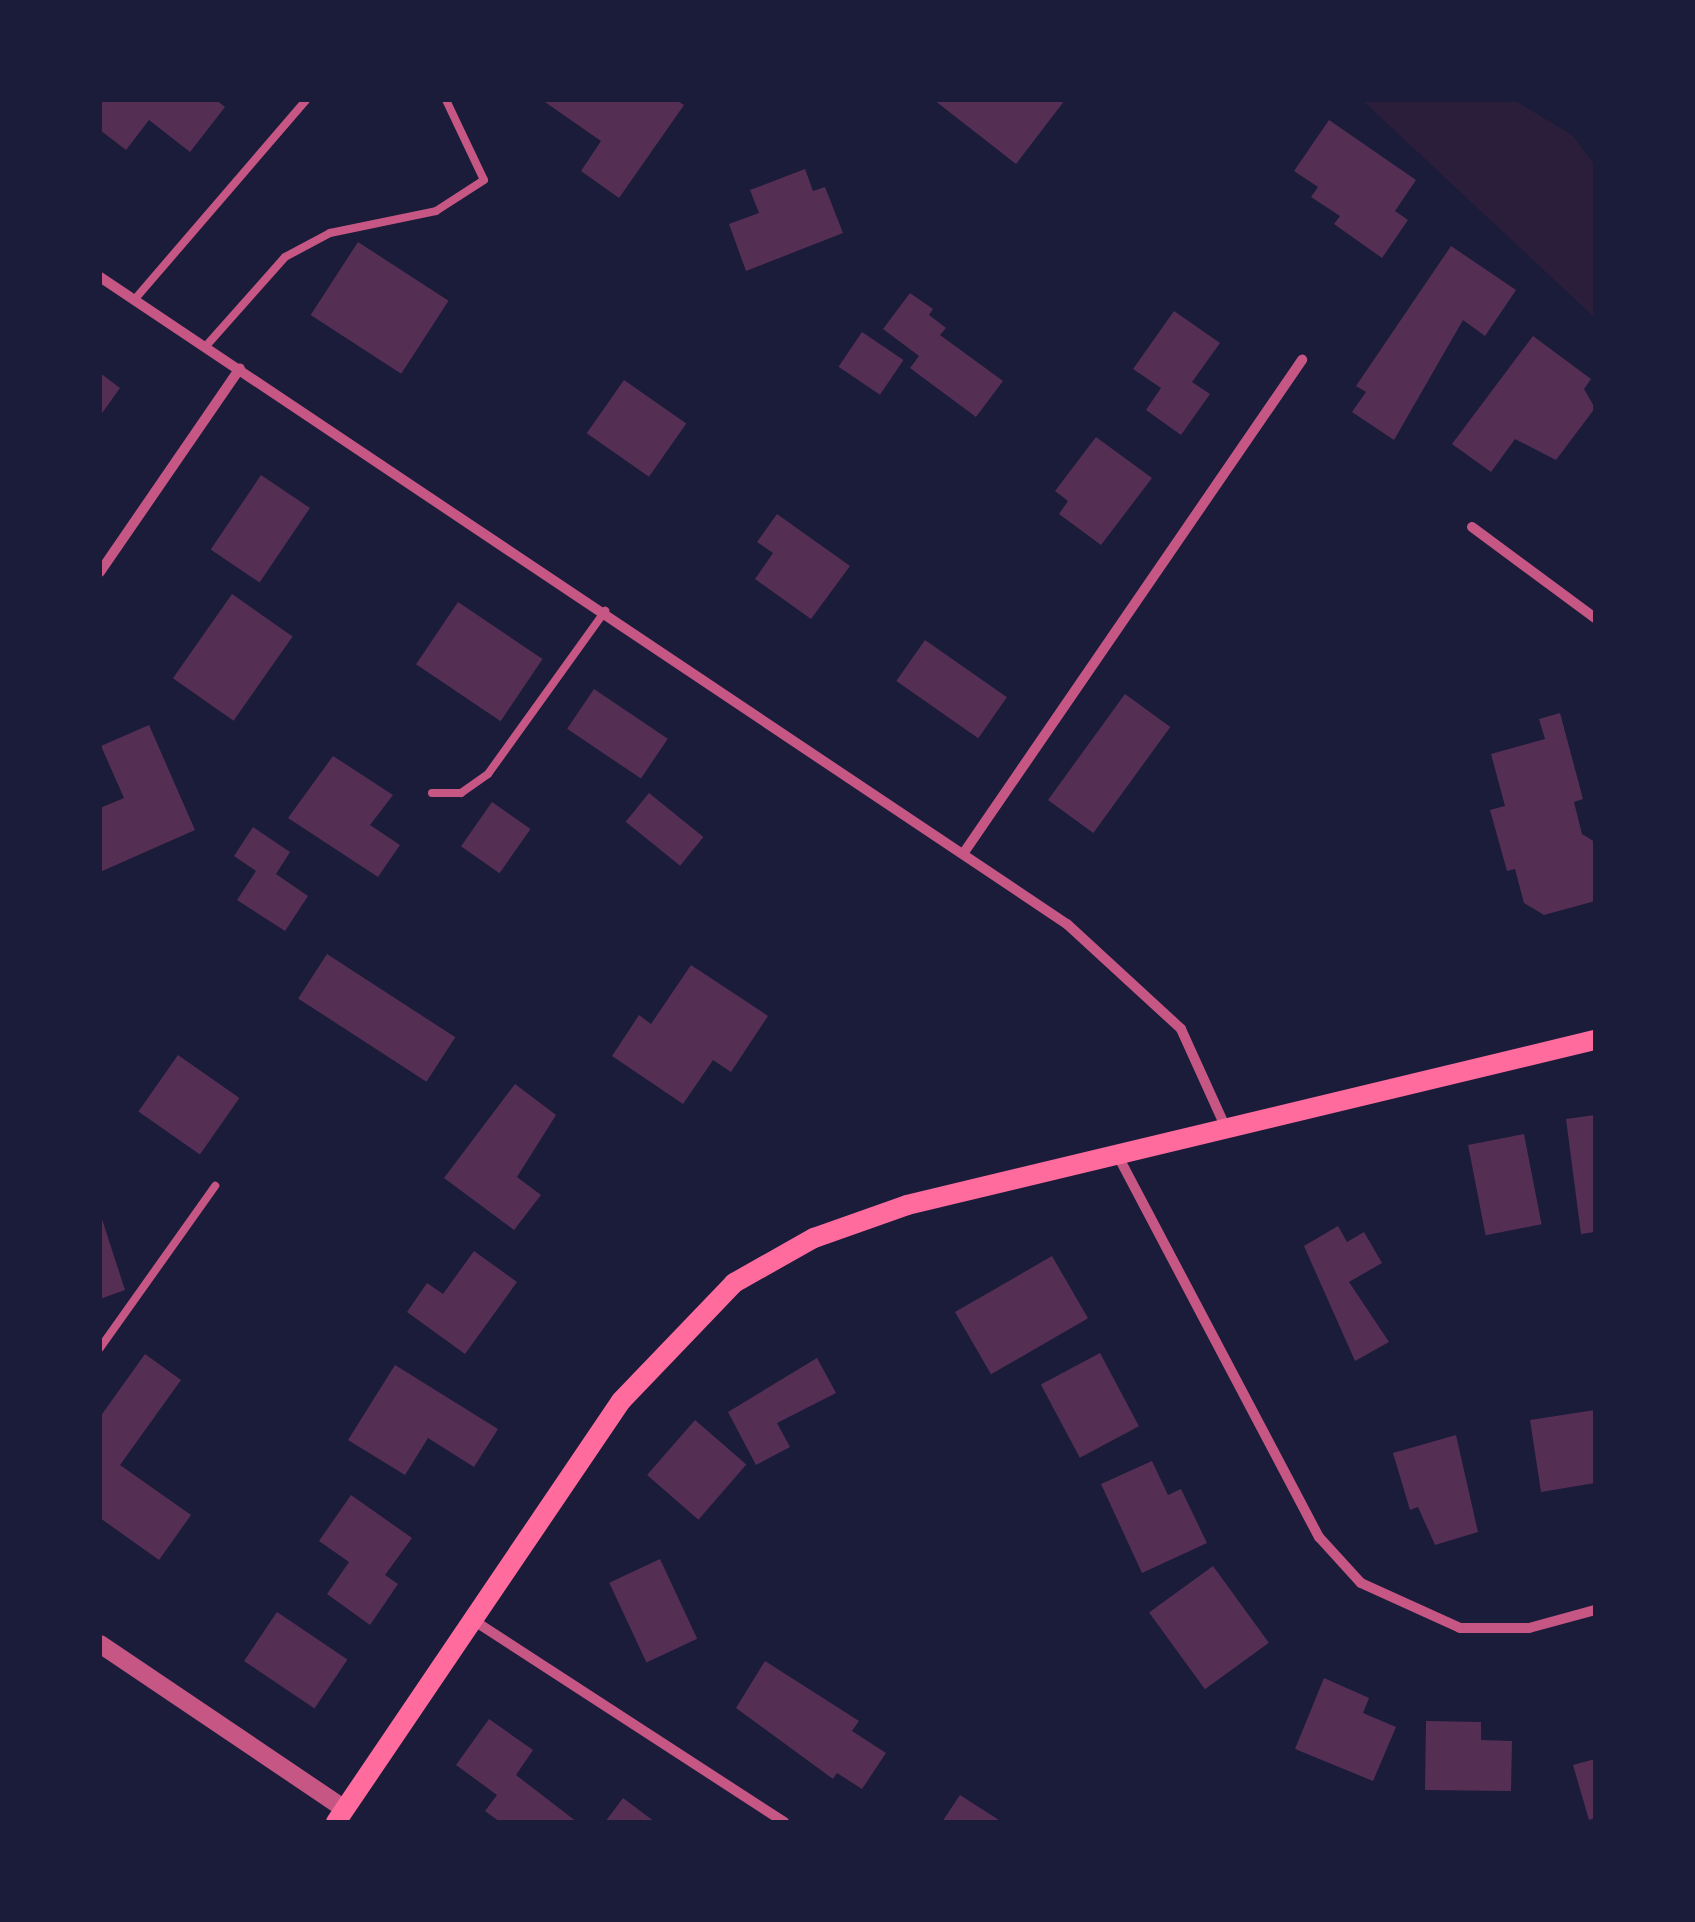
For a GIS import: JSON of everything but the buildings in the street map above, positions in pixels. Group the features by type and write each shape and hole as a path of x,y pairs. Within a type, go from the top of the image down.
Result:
{"main road":[{"path":"340,1816 656,1355 734,1283 857,1222 1595,1040"}],"street":[{"path":"100,276 965,852 1156,998 1198,1054 1226,1128"},
{"path":"965,852 1302,360"},
{"path":"100,572 240,368"},
{"path":"1472,527 1595,618"},
{"path":"1118,1155 1319,1537 1361,1583 1460,1628 1529,1628 1595,1610"},
{"path":"473,1620 784,1822"},
{"path":"100,1644 340,1816"}],"lane":[{"path":"134,300 306,100"},
{"path":"206,346 285,257 330,233 436,211 484,180 446,100"},
{"path":"432,793 461,793 488,774 605,611"},
{"path":"100,1348 215,1186"}],"shaded area":[{"path":"1362,100 1514,100 1572,135 1595,165 1595,318"}]}
